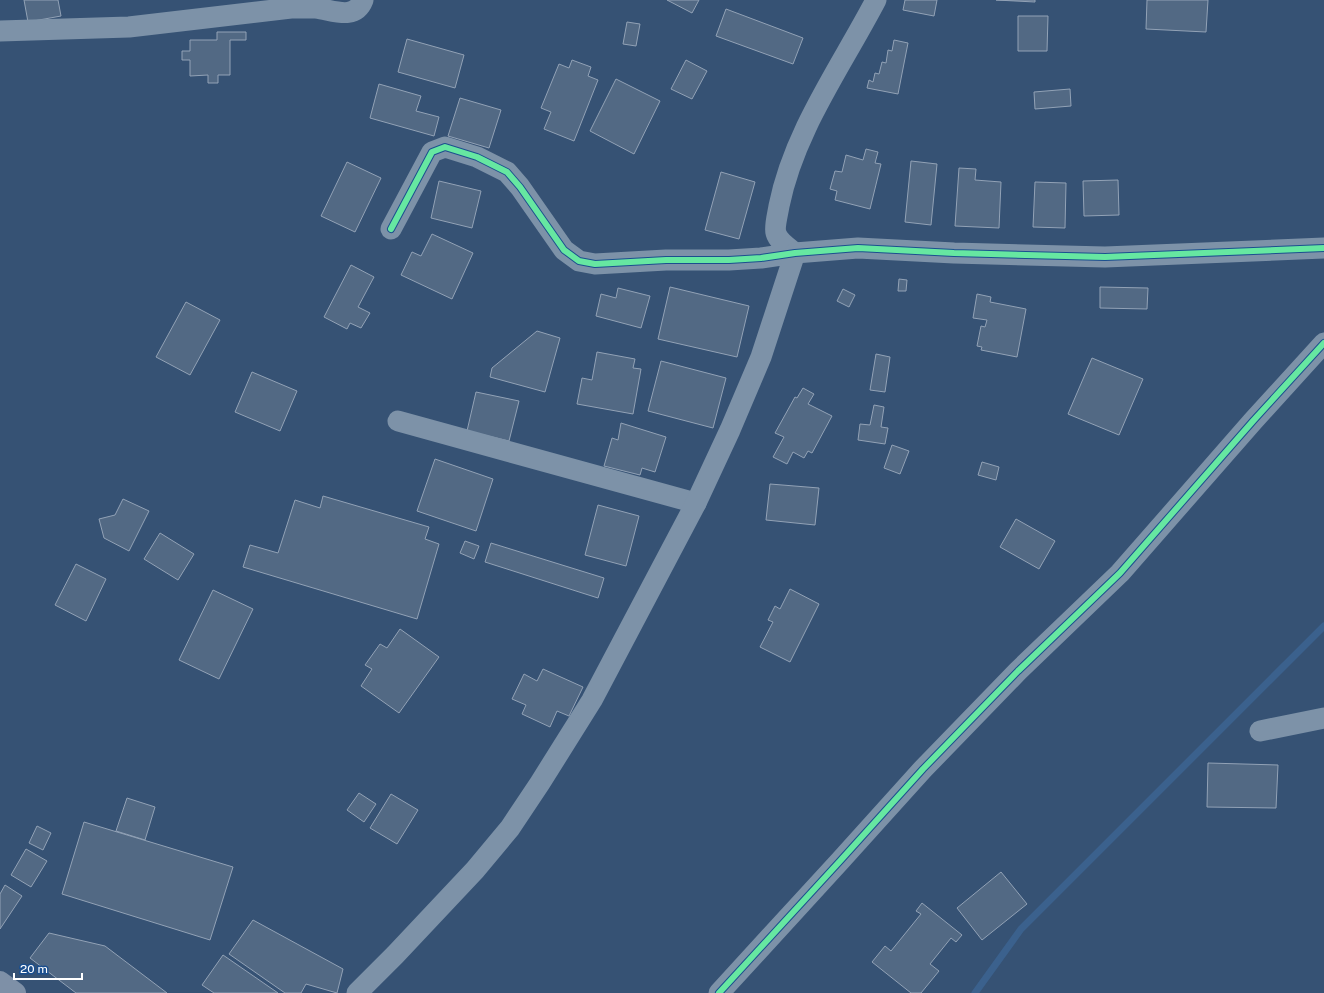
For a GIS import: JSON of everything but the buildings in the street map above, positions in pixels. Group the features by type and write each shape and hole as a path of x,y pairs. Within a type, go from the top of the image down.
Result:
{"highway":[{"path":"0,982 15,993"}],"street":[{"path":"0,31 129,27 291,8 316,8 348,13 357,10 363,0"},
{"path":"795,253 782,242 776,234 777,215 782,192 799,140 876,0"},
{"path":"391,229 432,152 445,147 477,157 507,172 520,187 564,250 579,261 594,264 666,260 729,260 858,248 954,253 1105,257 1324,248"},
{"path":"357,993 475,870 518,815 592,700 696,503 730,430 761,357 795,253"},
{"path":"719,993 923,769 1018,671 1120,573 1253,421 1324,343"},
{"path":"398,421 696,503"},
{"path":"1260,731 1324,718"}],"waterway":[{"path":"975,993 1021,929 1324,626"}],"cycle path":[{"path":"391,229 432,152 445,147 477,157 507,172 520,187 564,250 579,261 595,264 666,260 729,260 858,248 954,253 1105,257 1324,248"},
{"path":"719,993 923,769 1018,671 1120,573 1253,421 1324,343"}]}
